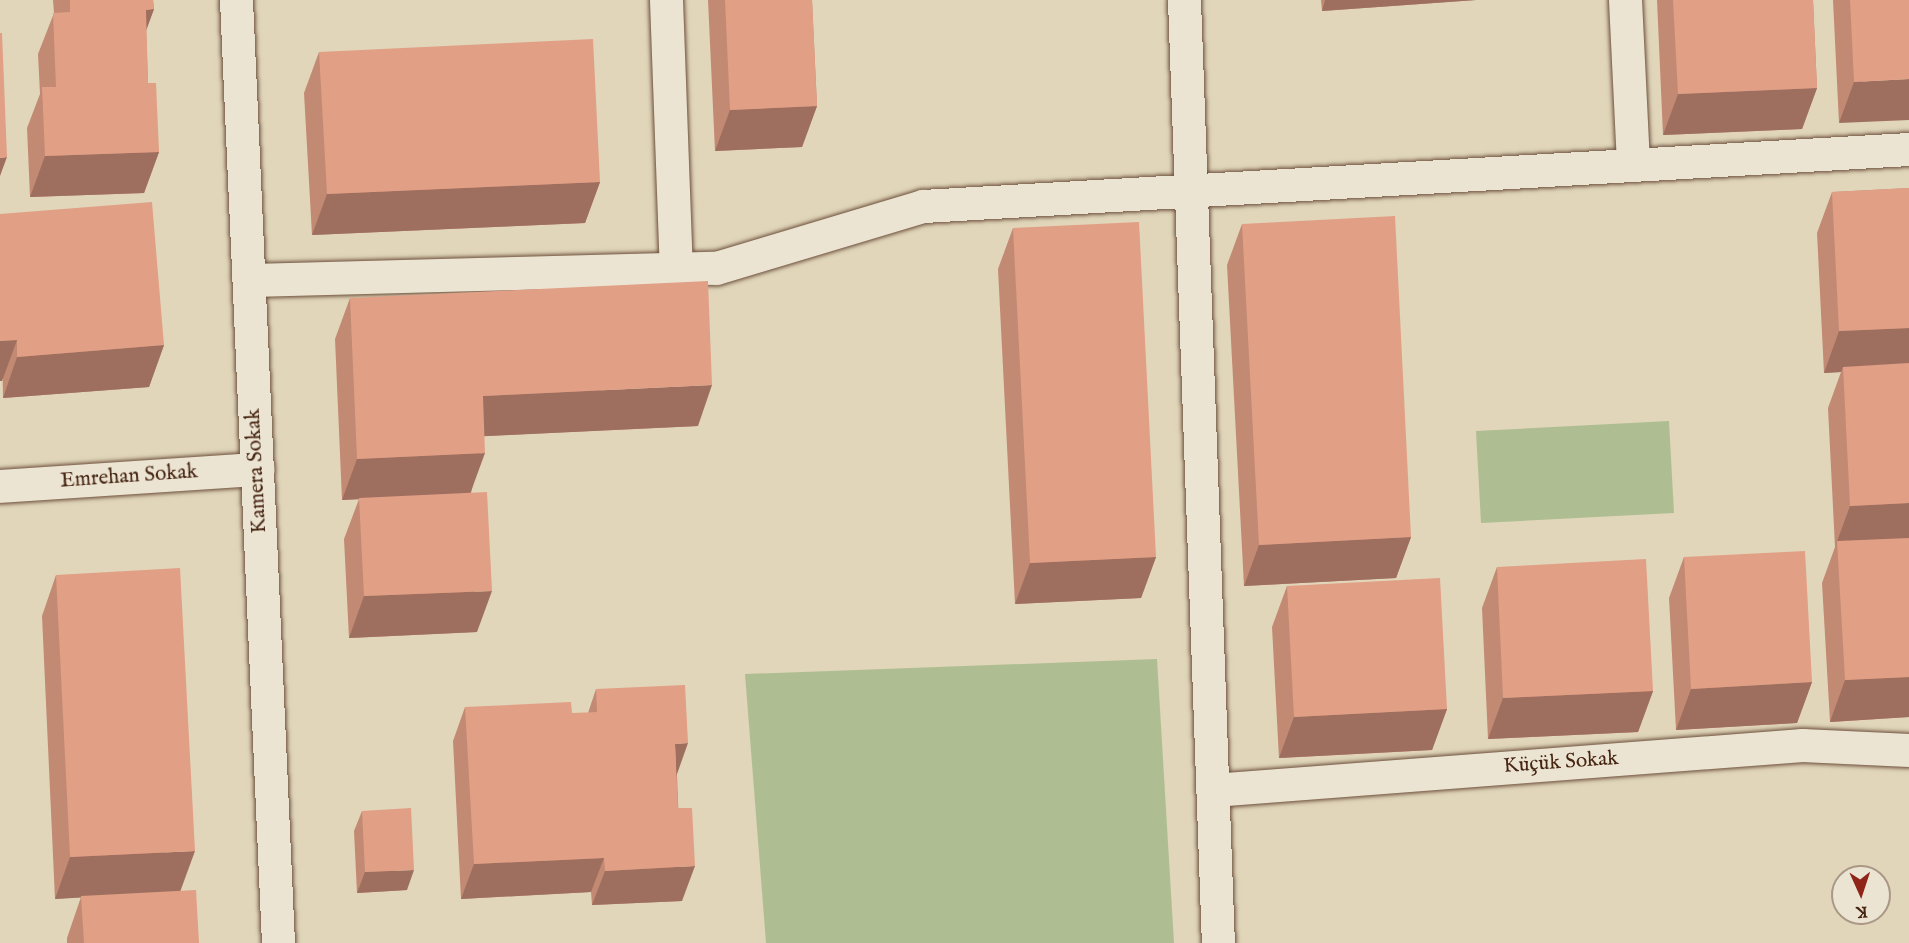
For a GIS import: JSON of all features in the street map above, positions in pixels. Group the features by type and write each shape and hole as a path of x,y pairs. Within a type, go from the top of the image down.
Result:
{"street":[{"name":"Kamera Sokak","path":"236,0 278,943"},
{"path":"666,0 676,269"},
{"path":"1184,0 1218,943"},
{"path":"1625,0 1633,164"},
{"path":"249,280 716,268 923,206 1909,149"},
{"name":"Emrehan Sokak","path":"0,486 257,469"},
{"name":"Küçük Sokak","path":"1213,790 1802,745 1909,750"}],"green space":[{"path":"1669,421 1674,513 1481,523 1476,431"},
{"path":"1157,659 1174,943 766,943 745,674"}],"building":[{"path":"70,0 153,0 154,9 146,10 148,83 156,83 159,152 45,156 42,87 56,87 53,13 70,12"},
{"path":"725,0 812,0 817,106 730,110"},
{"path":"1673,0 1813,0 1817,88 1678,94"},
{"path":"1850,0 1909,0 1909,79 1854,82"},
{"path":"0,33 2,33 7,157 0,158"},
{"path":"593,39 600,182 327,194 319,52"},
{"path":"1909,188 1909,328 1839,331 1832,192"},
{"path":"152,202 164,345 17,357 17,340 0,341 0,214"},
{"path":"1395,216 1411,537 1259,545 1242,224"},
{"path":"1139,222 1156,557 1030,563 1013,228"},
{"path":"708,281 712,385 483,396 485,453 357,459 350,298"},
{"path":"1909,363 1909,503 1850,506 1843,367"},
{"path":"487,492 492,591 364,596 359,498"},
{"path":"1909,538 1909,677 1845,680 1837,541"},
{"path":"1805,551 1812,682 1691,689 1684,557"},
{"path":"1646,559 1653,691 1503,698 1497,567"},
{"path":"180,568 195,851 70,857 56,575"},
{"path":"1440,578 1447,709 1294,717 1287,586"},
{"path":"685,685 688,743 675,744 678,808 692,808 695,866 605,871 604,858 474,864 465,707 571,702 572,713 597,712 596,689"},
{"path":"411,808 414,870 365,872 362,811"},
{"path":"196,890 199,943 84,943 81,896"}]}
